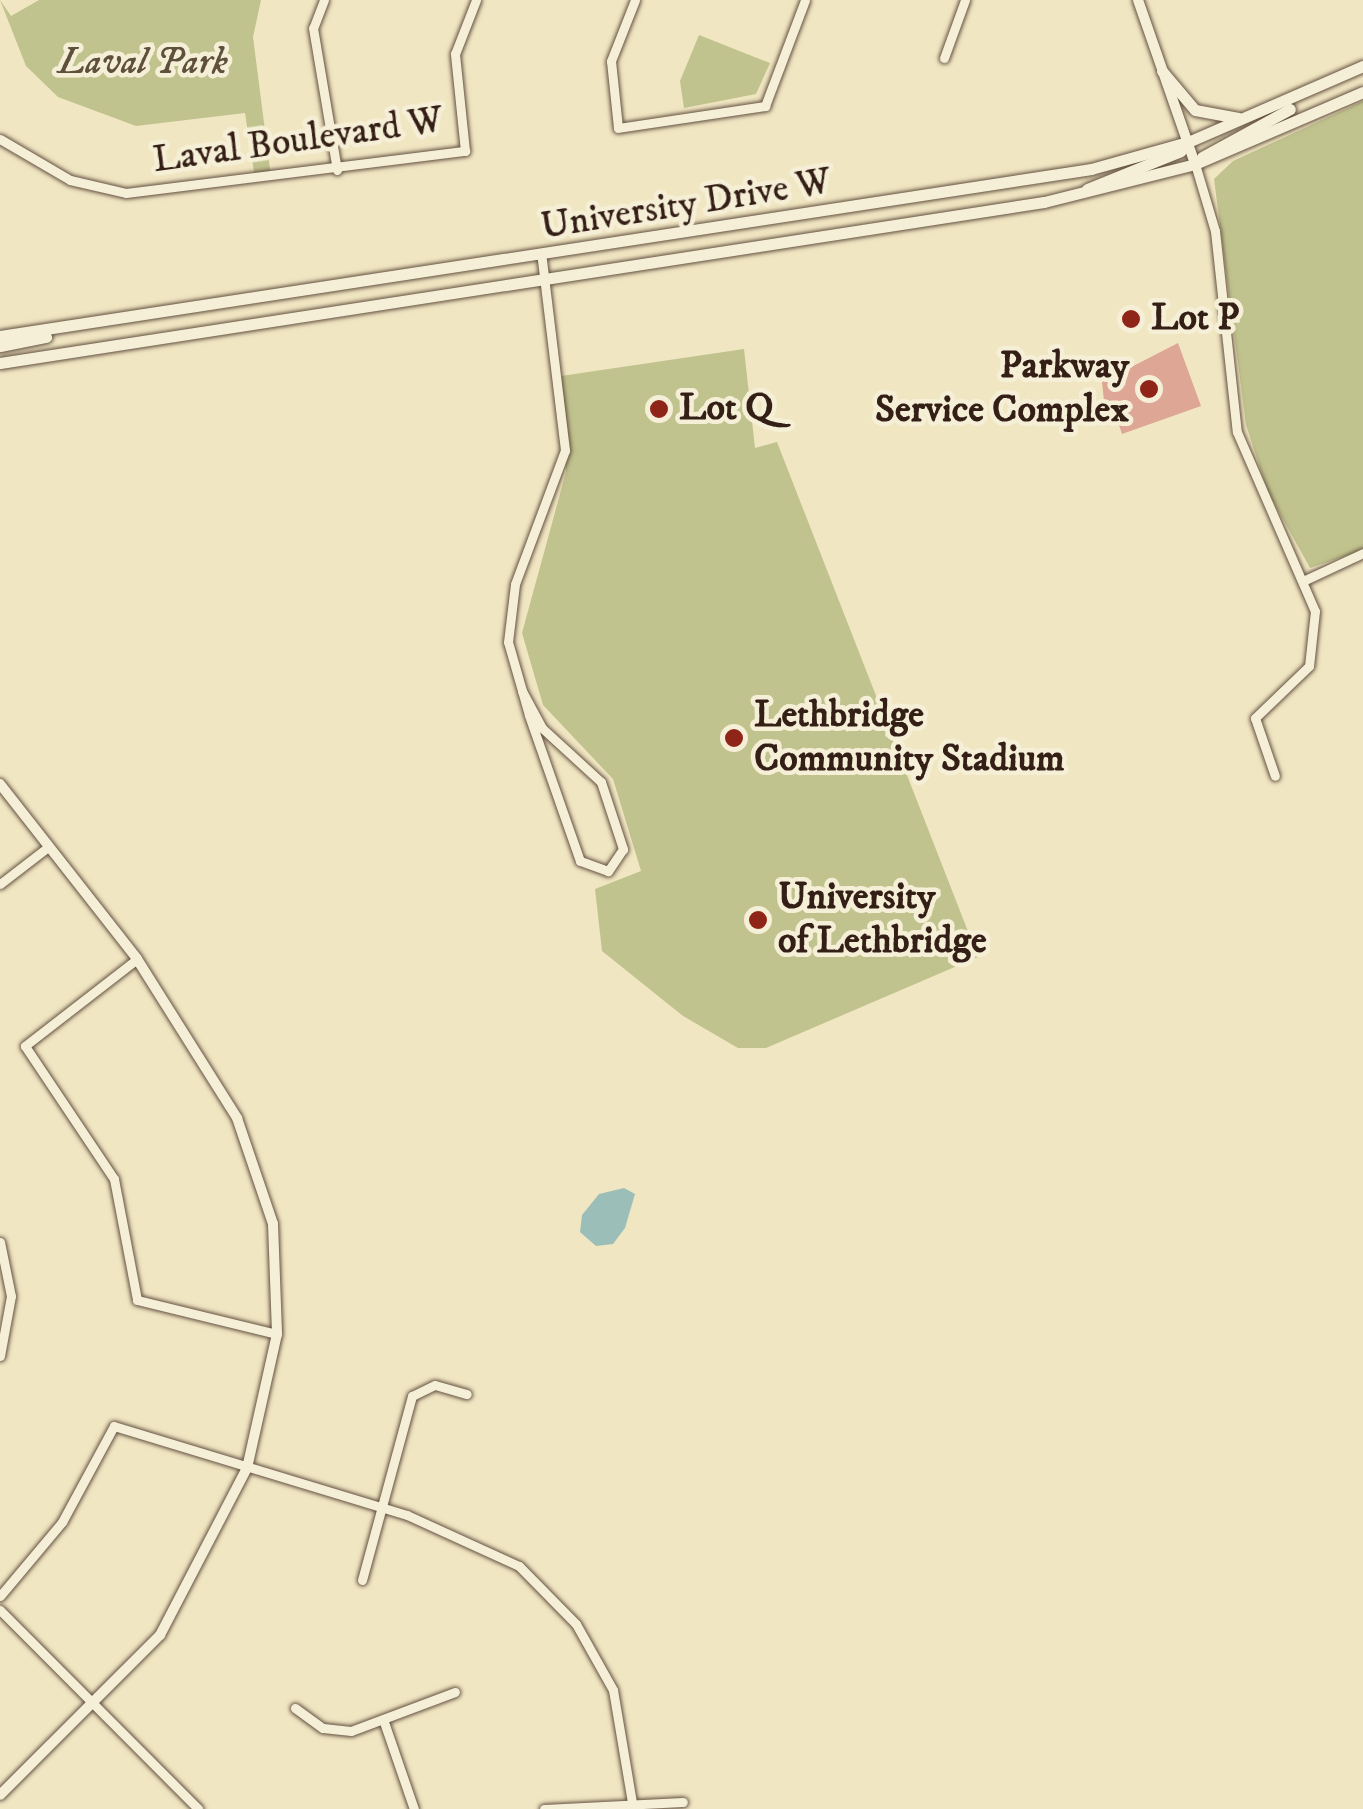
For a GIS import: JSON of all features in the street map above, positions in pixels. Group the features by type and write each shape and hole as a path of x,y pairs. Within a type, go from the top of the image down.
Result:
{"main road":[{"name":"University Drive W","path":"0,336 542,259 1091,169 1188,142 1363,66"},
{"path":"1162,71 1206,116 1257,115"},
{"path":"1195,164 1336,80"},
{"name":"University Drive W","path":"0,363 1075,196 1195,164 1363,92"},
{"path":"1075,196 1188,142"},
{"path":"0,346 118,320"}],"street":[{"path":"324,0 313,28 336,170"},
{"name":"Laval Boulevard W","path":"0,139 70,180 126,194 464,152 455,54 476,0"},
{"path":"635,0 611,61 618,128 765,106 805,0"},
{"path":"944,58 965,0"},
{"path":"1142,1 1195,164 1220,258 1237,432 1315,611 1309,666 1255,718 1274,776"},
{"path":"522,690 542,728 601,782 623,849 608,871 580,862 522,690 508,616 567,427 542,259"},
{"path":"1303,581 1363,553"},
{"path":"0,784 137,959 237,1118 273,1224 276,1334 247,1468 160,1636 96,1706 0,1795"},
{"path":"0,884 48,847"},
{"path":"137,959 25,1046 114,1179 137,1300 276,1334"},
{"path":"0,1242 10,1296 0,1356"},
{"path":"362,1580 385,1508 412,1396 435,1385 467,1394"},
{"path":"0,1596 62,1522 110,1426 385,1508 519,1566 576,1624 613,1690 632,1802"},
{"path":"0,1610 198,1809"},
{"path":"294,1708 324,1728 384,1722 456,1692"},
{"path":"384,1722 414,1809"},
{"path":"544,1809 682,1802"}],"green space":[{"name":"Laval Park","path":"0,0 11,16 39,0 261,0 253,37 271,177 255,179 245,113 136,126 58,97 26,66"},
{"path":"699,35 770,63 756,94 684,108 680,81"},
{"path":"1363,101 1363,550 1310,568 1268,492 1246,425 1214,179 1233,161"},
{"name":"Lethbridge Community Stadium","path":"744,349 755,448 777,442 978,957 766,1048 738,1048 683,1016 602,951 595,889 641,871 613,779 543,705 522,633 566,472 561,376"}],"water":[{"path":"624,1188 635,1194 625,1228 613,1244 596,1246 580,1232 582,1215 599,1194"}],"building":[{"name":"Parkway Service Complex","path":"1178,343 1201,406 1122,434 1116,416 1106,420 1102,382"}],"place":[{"name":"Lot P","path":"1131,319"},
{"name":"Parkway Service Complex","path":"1149,389"},
{"name":"Lot Q","path":"659,409"},
{"name":"Lethbridge Community Stadium","path":"734,738"},
{"name":"University of Lethbridge","path":"758,920"}]}
